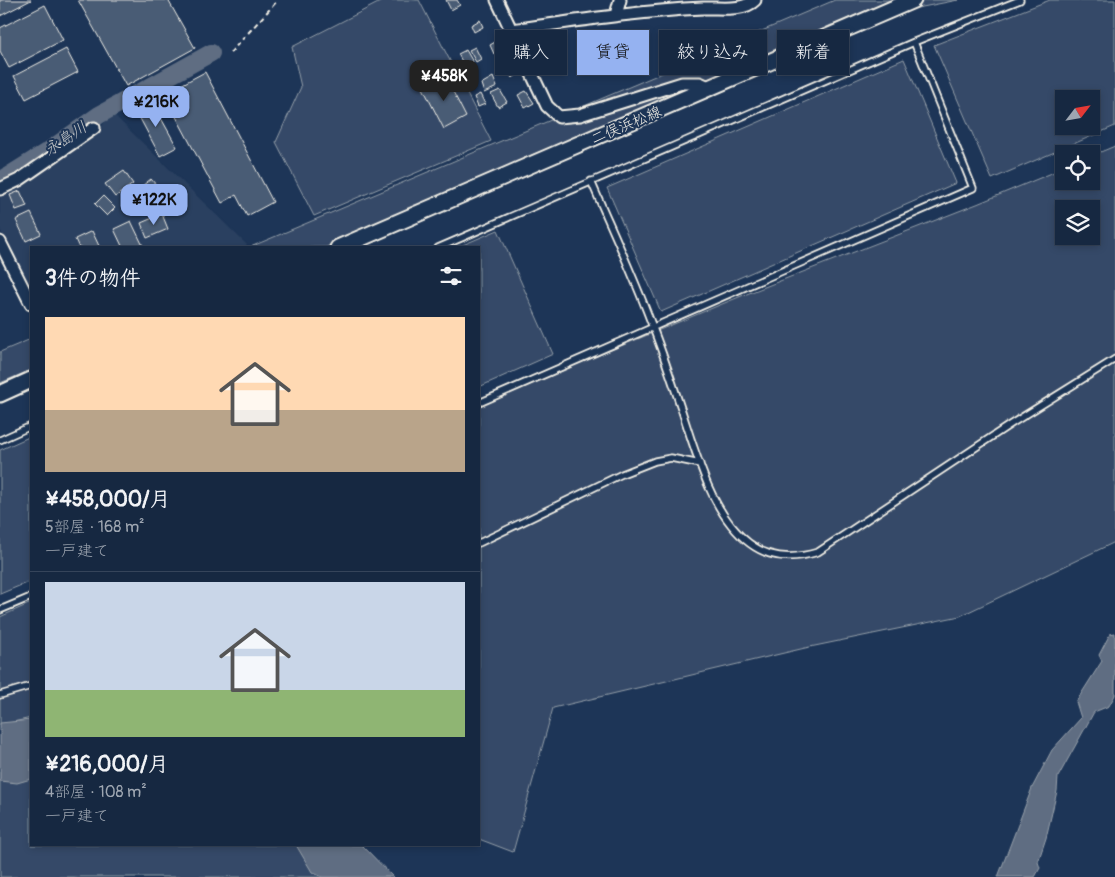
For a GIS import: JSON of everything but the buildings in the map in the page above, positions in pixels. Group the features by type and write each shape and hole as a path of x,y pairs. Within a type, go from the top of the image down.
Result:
{"main road":[{"name":"二俣浜松線","path":"343,246 913,0"},
{"path":"0,394 30,380"}],"street":[{"path":"497,0 512,30 654,10 736,7 751,4 755,0"},
{"path":"616,15 620,0"},
{"path":"533,75 547,106 559,117 580,115 682,83 700,83 711,88"},
{"path":"0,189 19,180 94,128"},
{"path":"0,242 30,302"}],"lane":[{"path":"443,246 914,42 1020,0"},
{"path":"480,403 973,188 914,42"},
{"path":"591,181 653,327 700,464 717,503 730,524 746,540 762,550 781,557 805,556 818,552 1011,424 1115,359"},
{"path":"0,440 30,426"},
{"path":"480,543 622,474 655,461 671,458 700,464"},
{"path":"0,610 30,597"},
{"path":"0,695 30,686"}],"path":[{"path":"230,53 278,0"}],"shaded area":[{"path":"384,0 419,0 491,141 314,216 276,142 301,87 292,47"},
{"path":"835,0 958,0 831,25 820,30 777,30 777,51 767,55 767,30 764,30"},
{"path":"1050,0 1115,0 1115,126 1100,132 1100,90 1055,90 1055,135 1094,135 1071,145 1055,145 1055,152 992,179 934,45"},
{"path":"904,59 956,183 661,312 607,188"},
{"path":"659,74 726,75 688,93 534,154 328,246 253,246"},
{"path":"112,113 247,245 30,246 30,293 0,229 0,195 26,182 102,126"},
{"path":"1115,146 1115,542 960,616 805,648 553,708 513,852 480,839 480,405 739,297 1055,172 1055,190 1100,190 1100,152"},
{"path":"498,230 553,354 480,387 480,246 460,246"},
{"path":"30,339 30,370 0,383 0,352"},
{"path":"30,436 30,581 0,594 0,450"},
{"path":"30,603 30,718 0,725 0,617"},
{"path":"1115,633 1115,695 1109,706 1094,712 1058,777 1057,791 1046,838 1038,862 1040,868 1035,877 998,877 1032,788 1052,750 1081,718 1076,702 1102,661 1099,655 1110,634"},
{"path":"30,720 30,779 17,783 0,781 0,723"},
{"path":"30,770 30,846 309,846 339,877 0,877 0,772"},
{"path":"297,846 363,846 393,877 322,877 312,872"}],"waterway":[{"name":"永島川","path":"0,181 51,149 99,115 211,53"}]}
